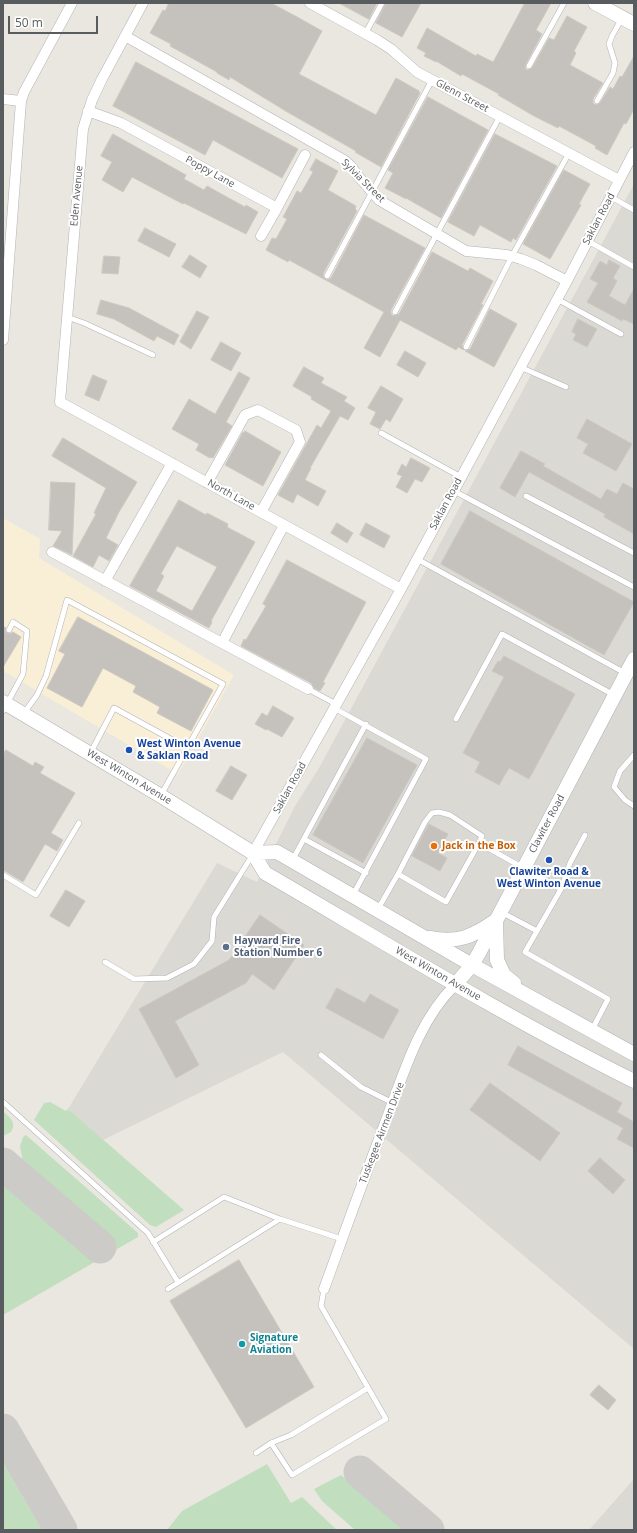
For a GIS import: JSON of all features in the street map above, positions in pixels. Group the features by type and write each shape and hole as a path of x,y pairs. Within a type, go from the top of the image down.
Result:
{"main road":[{"path":"595,3 628,21"},
{"name":"Clawiter Road","path":"455,985 472,965 634,659"},
{"name":"West Winton Avenue","path":"4,706 24,714 253,853 265,873 455,985 591,1060 634,1081"},
{"path":"253,853 277,852 472,965 634,1053"},
{"path":"422,936 443,940 458,939 477,933 498,916"},
{"path":"498,916 497,960 504,975 530,997"}],"street":[{"path":"3,340 21,101 24,92 72,3"},
{"name":"Eden Avenue","path":"60,402 83,129 88,111 102,79 143,3"},
{"name":"Glenn Street","path":"310,3 391,49 417,72 619,180"},
{"name":"Sylvia Street","path":"125,36 344,160 350,165 358,177 379,200 466,251 512,256 536,265 567,281"},
{"path":"3,99 21,101"},
{"name":"Poppy Lane","path":"88,111 121,123 276,208"},
{"name":"Saklan Road","path":"253,853 402,588 567,281 634,152"},
{"path":"261,236 305,155"},
{"name":"North Lane","path":"60,402 402,588"},
{"path":"207,482 245,415 258,410 296,430 300,442 261,512"},
{"path":"105,581 172,463"},
{"path":"222,643 284,525"},
{"path":"52,552 308,689"},
{"name":"Tuskegee Airmen Drive","path":"324,1289 392,1103 418,1038 443,997 455,985"}],"lane":[{"path":"365,34 382,3"},
{"path":"528,66 564,3"},
{"path":"597,101 613,73 615,63 609,44 612,36 628,21"},
{"path":"327,276 432,80"},
{"path":"395,312 500,116"},
{"path":"466,347 512,256 569,153"},
{"path":"611,197 634,210"},
{"path":"588,241 634,267"},
{"path":"557,299 621,334"},
{"path":"67,317 84,323 153,354"},
{"path":"520,367 566,387"},
{"path":"381,433 461,477"},
{"path":"454,491 634,587"},
{"path":"526,496 634,553"},
{"path":"417,560 626,674"},
{"path":"24,714 37,695 46,676 67,600 223,684 161,796"},
{"path":"4,706 23,674 27,631 13,622 9,630"},
{"path":"456,719 502,634 615,695"},
{"path":"308,689 426,760 353,896"},
{"path":"90,754 114,708 188,748"},
{"path":"292,861 366,724"},
{"path":"634,755 620,771 614,787 625,800 634,806"},
{"path":"377,910 426,822 432,814 439,812 450,815 482,836 446,902 398,874"},
{"path":"3,875 36,895 79,823"},
{"path":"585,835 570,863 561,889 525,952 608,999 592,1030"},
{"path":"304,839 366,873"},
{"path":"479,843 561,889"},
{"path":"105,962 134,979 167,978 194,964 212,941 214,917 253,853"},
{"path":"498,916 537,932"},
{"path":"321,1055 361,1086 392,1103"},
{"path":"3,1102 148,1233 178,1282"},
{"path":"154,1242 224,1197 280,1219 342,1239"},
{"path":"168,1289 280,1219"},
{"path":"271,1443 292,1475 386,1420 322,1306 324,1289"},
{"path":"256,1453 271,1443 290,1435 368,1388"}],"shaded area":[{"path":"634,184 634,1349 283,1052 103,1140 68,1109 217,863 257,882 295,806 319,768"},
{"path":"3,518 40,539 39,558 234,675 178,774 3,671"},
{"path":"634,1479 634,1530 589,1530"}],"green space":[{"path":"50,1102 66,1111 68,1109 184,1210 156,1227 150,1225 34,1120 44,1103"},
{"path":"3,1111 12,1120 13,1129 11,1132 3,1136"},
{"path":"26,1135 138,1233 138,1237 3,1315 3,1181 90,1257 115,1243 23,1162 20,1146 23,1137"},
{"path":"3,1463 42,1530 3,1530"},
{"path":"267,1464 291,1503 302,1497 337,1530 167,1530 182,1511"},
{"path":"341,1475 407,1530 355,1530 322,1501 314,1489"}],"building":[{"path":"169,3 271,3 299,18 322,31 299,74 376,115 396,78 419,91 420,93 381,167 230,77 229,80 170,46 171,44 150,33 163,10 165,11"},
{"path":"339,3 377,3 369,19"},
{"path":"386,3 421,3 402,37 376,23"},
{"path":"525,3 551,3 536,30 542,34 526,64 525,68 527,70 532,68 549,38 554,40 567,16 587,27 574,51 576,53 570,65 603,83 593,99 593,103 595,105 600,103 610,87 613,89 634,56 634,109 626,124 624,123 607,155 595,148 596,146 559,126 558,128 534,116 498,95 499,94 424,56 426,53 417,48 427,28 476,56 477,54 493,62"},
{"path":"136,62 298,149 282,178 213,140 205,155 113,106"},
{"path":"428,97 488,130 441,218 385,188 393,173 388,170"},
{"path":"113,134 186,175 184,179 204,190 207,186 245,207 246,205 258,212 246,234 184,203 183,204 132,177 123,192 102,180 112,162 101,156"},
{"path":"495,134 557,166 516,240 513,238 511,242 480,225 474,236 448,222"},
{"path":"316,159 338,171 328,190 356,206 355,209 357,211 323,274 324,278 328,280 331,278 364,215 425,248 391,310 391,314 393,316 399,314 432,252 468,271 470,268 493,281 481,304 483,305 462,345 464,350 458,347 456,350 400,320 380,357 364,348 384,312 289,260 288,262 266,250 272,238 276,239 287,219 283,217 297,191 301,193 313,172 310,170"},
{"path":"564,170 590,184 579,204 581,205 550,259 523,244"},
{"path":"145,228 176,244 169,257 138,241"},
{"path":"190,255 207,266 200,278 182,267"},
{"path":"104,256 120,257 118,274 102,273"},
{"path":"609,260 620,266 613,278 617,281 609,296 625,305 634,289 634,324 623,319 622,321 587,302 598,283 590,279 600,261 607,265"},
{"path":"101,300 129,308 179,335 174,345 157,336 154,341 114,319 97,314"},
{"path":"490,309 517,324 494,367 465,351 470,349"},
{"path":"197,311 209,317 191,349 180,342"},
{"path":"578,319 597,329 587,347 573,340 576,334 572,332"},
{"path":"221,342 241,353 231,371 211,360"},
{"path":"405,351 426,363 418,377 397,365"},
{"path":"304,367 324,378 321,383 347,397 344,401 355,408 348,420 340,416 310,468 305,480 326,491 318,506 297,494 293,503 278,495 317,425 321,428 331,411 311,399 312,397 293,386"},
{"path":"239,372 250,378 226,422 232,426 213,458 210,458 196,450 199,444 172,429 189,399 215,414"},
{"path":"93,375 107,381 99,401 85,395"},
{"path":"381,386 403,399 390,422 386,419 380,429 370,424 376,412 368,408"},
{"path":"587,419 632,444 616,471 583,453 588,444 577,438"},
{"path":"245,431 281,452 263,486 225,465 243,432 244,433"},
{"path":"63,438 137,482 119,512 106,538 118,545 109,561 99,555 93,567 73,556 96,514 94,513 106,488 52,456"},
{"path":"521,451 545,464 543,466 601,499 607,489 617,494 623,483 634,489 634,534 604,517 605,514 529,472 515,497 500,488"},
{"path":"411,458 430,468 422,482 415,479 407,493 396,487 402,476 397,474 402,464 406,467"},
{"path":"51,482 75,483 72,555 53,546 62,531 49,530"},
{"path":"179,500 206,515 207,513 228,524 227,527 255,542 211,621 212,622 209,628 130,586","holes":["177,546 217,567 192,611 156,591 164,576 161,574"]},
{"path":"470,511 634,602 604,655 441,564"},
{"path":"337,523 353,533 347,543 331,533"},
{"path":"366,523 390,536 384,548 360,535"},
{"path":"287,560 366,602 323,682 325,683 320,691 314,688 311,683 241,646 266,606 263,604"},
{"path":"78,617 213,690 191,731 157,713 160,707 133,692 136,686 103,668 82,707 47,688 65,654 59,651"},
{"path":"3,626 6,628 5,631 7,633 10,634 13,632 21,637 3,667"},
{"path":"504,656 575,694 529,779 509,768 499,785 475,772 480,762 463,753 504,677 492,671 498,661 500,662"},
{"path":"273,706 294,718 282,737 255,724 262,713 267,716"},
{"path":"367,738 417,765 363,863 313,835"},
{"path":"6,750 33,766 35,762 44,767 40,773 75,793 51,833 63,840 57,851 45,844 23,882 3,870 3,755"},
{"path":"231,766 247,775 232,800 216,791"},
{"path":"429,824 448,834 438,853 447,858 440,871 412,856"},
{"path":"66,890 85,901 69,927 50,916"},
{"path":"260,915 304,945 274,990 252,974 246,983 175,1021 199,1065 176,1078 139,1009 229,960"},
{"path":"337,988 365,1003 370,994 399,1010 383,1039 326,1008"},
{"path":"518,1046 622,1103 617,1112 634,1122 634,1148 617,1139 623,1128 508,1065"},
{"path":"490,1083 560,1133 540,1161 470,1110"},
{"path":"600,1158 625,1180 613,1194 588,1171"},
{"name":"Signature Aviation","path":"239,1260 314,1387 246,1428 170,1301"},
{"path":"599,1385 616,1400 608,1410 590,1395"}],"taxiway":[{"path":"3,1164 100,1247"},
{"path":"3,1430 61,1530"},
{"path":"360,1472 428,1530"}],"place":[{"name":"West Winton Avenue & Saklan Road","path":"129,750"},
{"name":"Jack in the Box","path":"434,846"},
{"name":"Clawiter Road & West Winton Avenue","path":"549,860"},
{"name":"Hayward Fire Station Number 6","path":"226,947"},
{"name":"Signature Aviation","path":"242,1344"}]}
